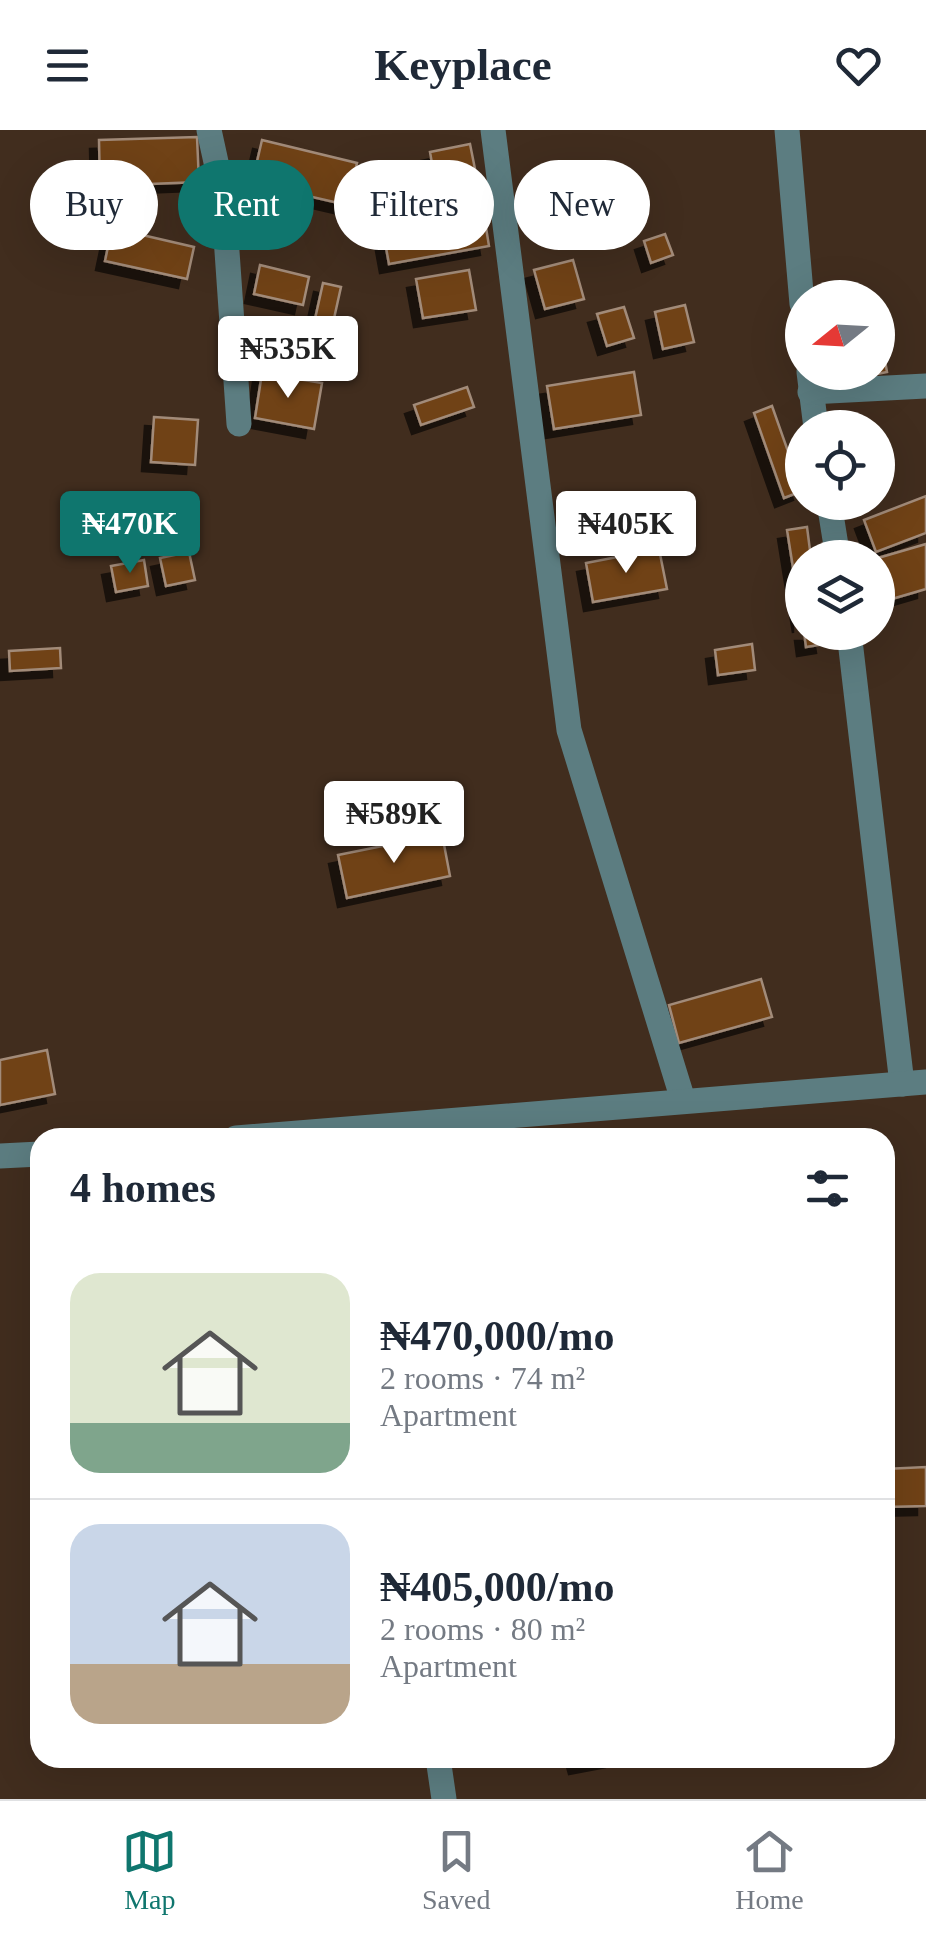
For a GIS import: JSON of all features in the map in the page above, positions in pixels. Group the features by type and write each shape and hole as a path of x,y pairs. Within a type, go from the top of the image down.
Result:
{"street":[{"path":"209,130 223,194 239,424"},
{"path":"494,130 569,730 683,1100"},
{"path":"787,130 800,280"},
{"path":"895,385 926,386"},
{"path":"361,1128 914,1083 851,650"},
{"path":"0,1156 30,1154"},
{"path":"439,1768 444,1799"}],"building":[{"path":"197,137 198,160 178,160 178,183 158,184 158,160 99,160 99,140"},
{"path":"262,140 345,160 334,160 334,202 314,197 314,160 257,160"},
{"path":"470,144 473,160 431,160 430,152"},
{"path":"665,234 673,255 651,263 647,250 650,250 650,239"},
{"path":"158,239 178,243 178,250 193,250 187,279 105,261 107,250 158,250"},
{"path":"386,250 467,250 389,264"},
{"path":"573,260 584,299 545,309 534,270"},
{"path":"260,265 309,277 303,305 254,294"},
{"path":"469,270 476,310 423,318 416,279"},
{"path":"323,283 341,287 333,323 315,319"},
{"path":"685,305 694,342 663,349 655,312"},
{"path":"624,307 634,338 607,346 597,314"},
{"path":"634,372 641,415 554,429 547,386"},
{"path":"262,373 322,383 314,429 255,418"},
{"path":"467,387 474,407 421,425 414,405"},
{"path":"772,406 785,443 784,498 754,413"},
{"path":"154,417 198,420 195,465 151,462"},
{"path":"926,496 926,533 895,545 895,540 872,540 864,520 895,520 895,508"},
{"path":"807,527 809,540 789,540 787,530"},
{"path":"926,544 926,589 895,598 895,553"},
{"path":"659,549 667,589 593,602 586,563"},
{"path":"189,552 195,580 166,586 160,558"},
{"path":"144,560 148,586 116,592 111,566"},
{"path":"752,644 755,670 718,675 715,650"},
{"path":"60,648 61,668 10,671 9,651"},
{"path":"442,834 450,876 347,898 338,855"},
{"path":"761,979 772,1017 679,1043 669,1005"},
{"path":"47,1050 55,1094 0,1105 0,1060"},
{"path":"926,1467 926,1506 895,1507 895,1469"}]}
